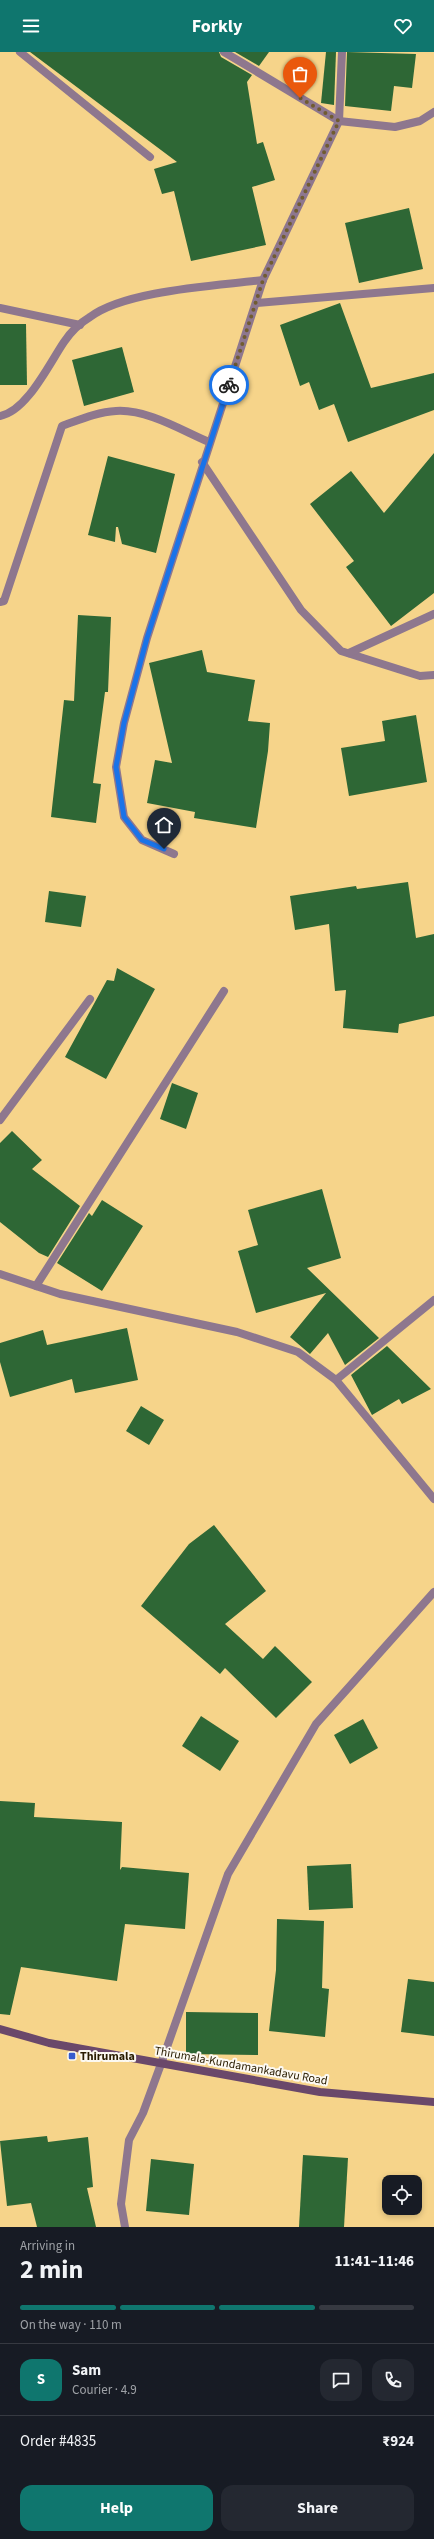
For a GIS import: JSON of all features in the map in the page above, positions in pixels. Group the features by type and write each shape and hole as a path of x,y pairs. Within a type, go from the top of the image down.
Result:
{"main road":[{"name":"Thirumala-Kundamankadavu Road","path":"0,2028 49,2043 320,2092 434,2102"}],"street":[{"path":"20,52 150,157"},
{"path":"224,52 339,121 395,127 420,121 434,112"},
{"path":"174,854 142,840 124,817 116,767 124,723 147,638 202,462 257,303 263,280 339,121 342,52"},
{"path":"0,416 5,415 24,401 55,358 64,342 80,325 107,306 129,299 263,280"},
{"path":"257,303 434,288"},
{"path":"0,308 80,325"},
{"path":"0,602 4,601 62,426 95,414 116,411 143,414 209,442"},
{"path":"202,462 300,610 341,651 420,676 434,675"},
{"path":"349,653 434,614"},
{"path":"36,1286 224,991"},
{"path":"0,1120 90,999"},
{"path":"0,1274 60,1294 238,1332 298,1352 336,1380 434,1499"},
{"path":"336,1380 434,1300"},
{"path":"126,2227 121,2204 129,2140 143,2113 228,1874 316,1724 434,1592"}],"building":[{"path":"30,52 219,52 221,57 252,75 247,82 257,144 263,142 275,180 252,187 266,245 191,261 174,191 162,194 154,169 177,162"},
{"path":"235,52 269,52 259,66"},
{"path":"326,52 336,52 334,105 321,103"},
{"path":"347,52 416,54 412,88 394,86 391,111 345,106"},
{"path":"409,208 423,269 359,283 345,223"},
{"path":"340,303 371,388 434,373 434,410 348,442 334,404 319,410 309,382 300,386 280,325"},
{"path":"0,324 26,324 27,385 0,385"},
{"path":"122,347 134,392 84,406 72,360"},
{"path":"434,453 434,593 391,626 346,567 354,561 310,504 351,471 384,513"},
{"path":"108,456 175,474 156,553 122,544 118,527 116,527 115,542 88,535"},
{"path":"78,615 111,617 108,692 105,692 93,783 101,784 96,823 51,817 64,700 74,701"},
{"path":"202,650 207,672 255,680 248,721 270,723 268,751 256,828 194,818 195,812 147,803 155,760 172,763 149,663"},
{"path":"416,715 427,782 349,796 341,748 385,741 382,721"},
{"path":"408,882 416,938 434,934 434,1016 399,1024 398,1033 343,1028 346,990 335,991 329,924 295,930 290,896 356,886 357,889"},
{"path":"49,891 86,896 81,927 45,922"},
{"path":"117,968 155,989 106,1079 65,1057 107,980 114,981"},
{"path":"172,1083 198,1093 186,1129 160,1119"},
{"path":"12,1131 42,1160 32,1169 80,1206 48,1257 39,1253 0,1222 0,1143"},
{"path":"322,1189 341,1258 307,1268 379,1338 345,1365 328,1333 310,1354 290,1337 326,1293 256,1313 238,1251 258,1245 248,1210"},
{"path":"102,1200 143,1226 102,1291 57,1263 89,1213 92,1216"},
{"path":"127,1328 138,1380 75,1393 72,1379 10,1397 0,1362 0,1343 43,1330 47,1345"},
{"path":"387,1346 431,1389 402,1404 399,1399 372,1415 351,1375"},
{"path":"141,1406 164,1420 149,1445 126,1431"},
{"path":"214,1525 266,1591 225,1624 263,1659 275,1646 312,1682 276,1718 225,1668 220,1674 141,1606 189,1544"},
{"path":"201,1716 239,1741 220,1771 182,1746"},
{"path":"363,1719 378,1748 350,1764 334,1735"},
{"path":"0,1801 35,1803 34,1817 122,1822 120,1870 122,1867 189,1873 185,1929 125,1924 117,1981 21,1967 10,2015 0,2014"},
{"path":"351,1864 353,1908 309,1910 307,1866"},
{"path":"277,1919 324,1921 322,1988 329,1989 325,2037 269,2031 276,1970"},
{"path":"408,1979 434,1982 434,2036 401,2032"},
{"path":"186,2012 258,2013 258,2055 186,2054"},
{"path":"47,2136 48,2142 88,2137 93,2187 87,2188 96,2227 37,2227 31,2203 7,2206 0,2141"},
{"path":"303,2155 348,2158 344,2227 299,2227"},
{"path":"151,2159 194,2164 189,2215 146,2211"}],"way so far":[{"path":"229,385 257,303 263,280 339,121 300,98"}],"place":[{"name":"Thirumala","path":"72,2056"}],"route":[{"path":"164,849 142,840 124,817 116,767 124,723 147,638 202,462 229,385"}]}
